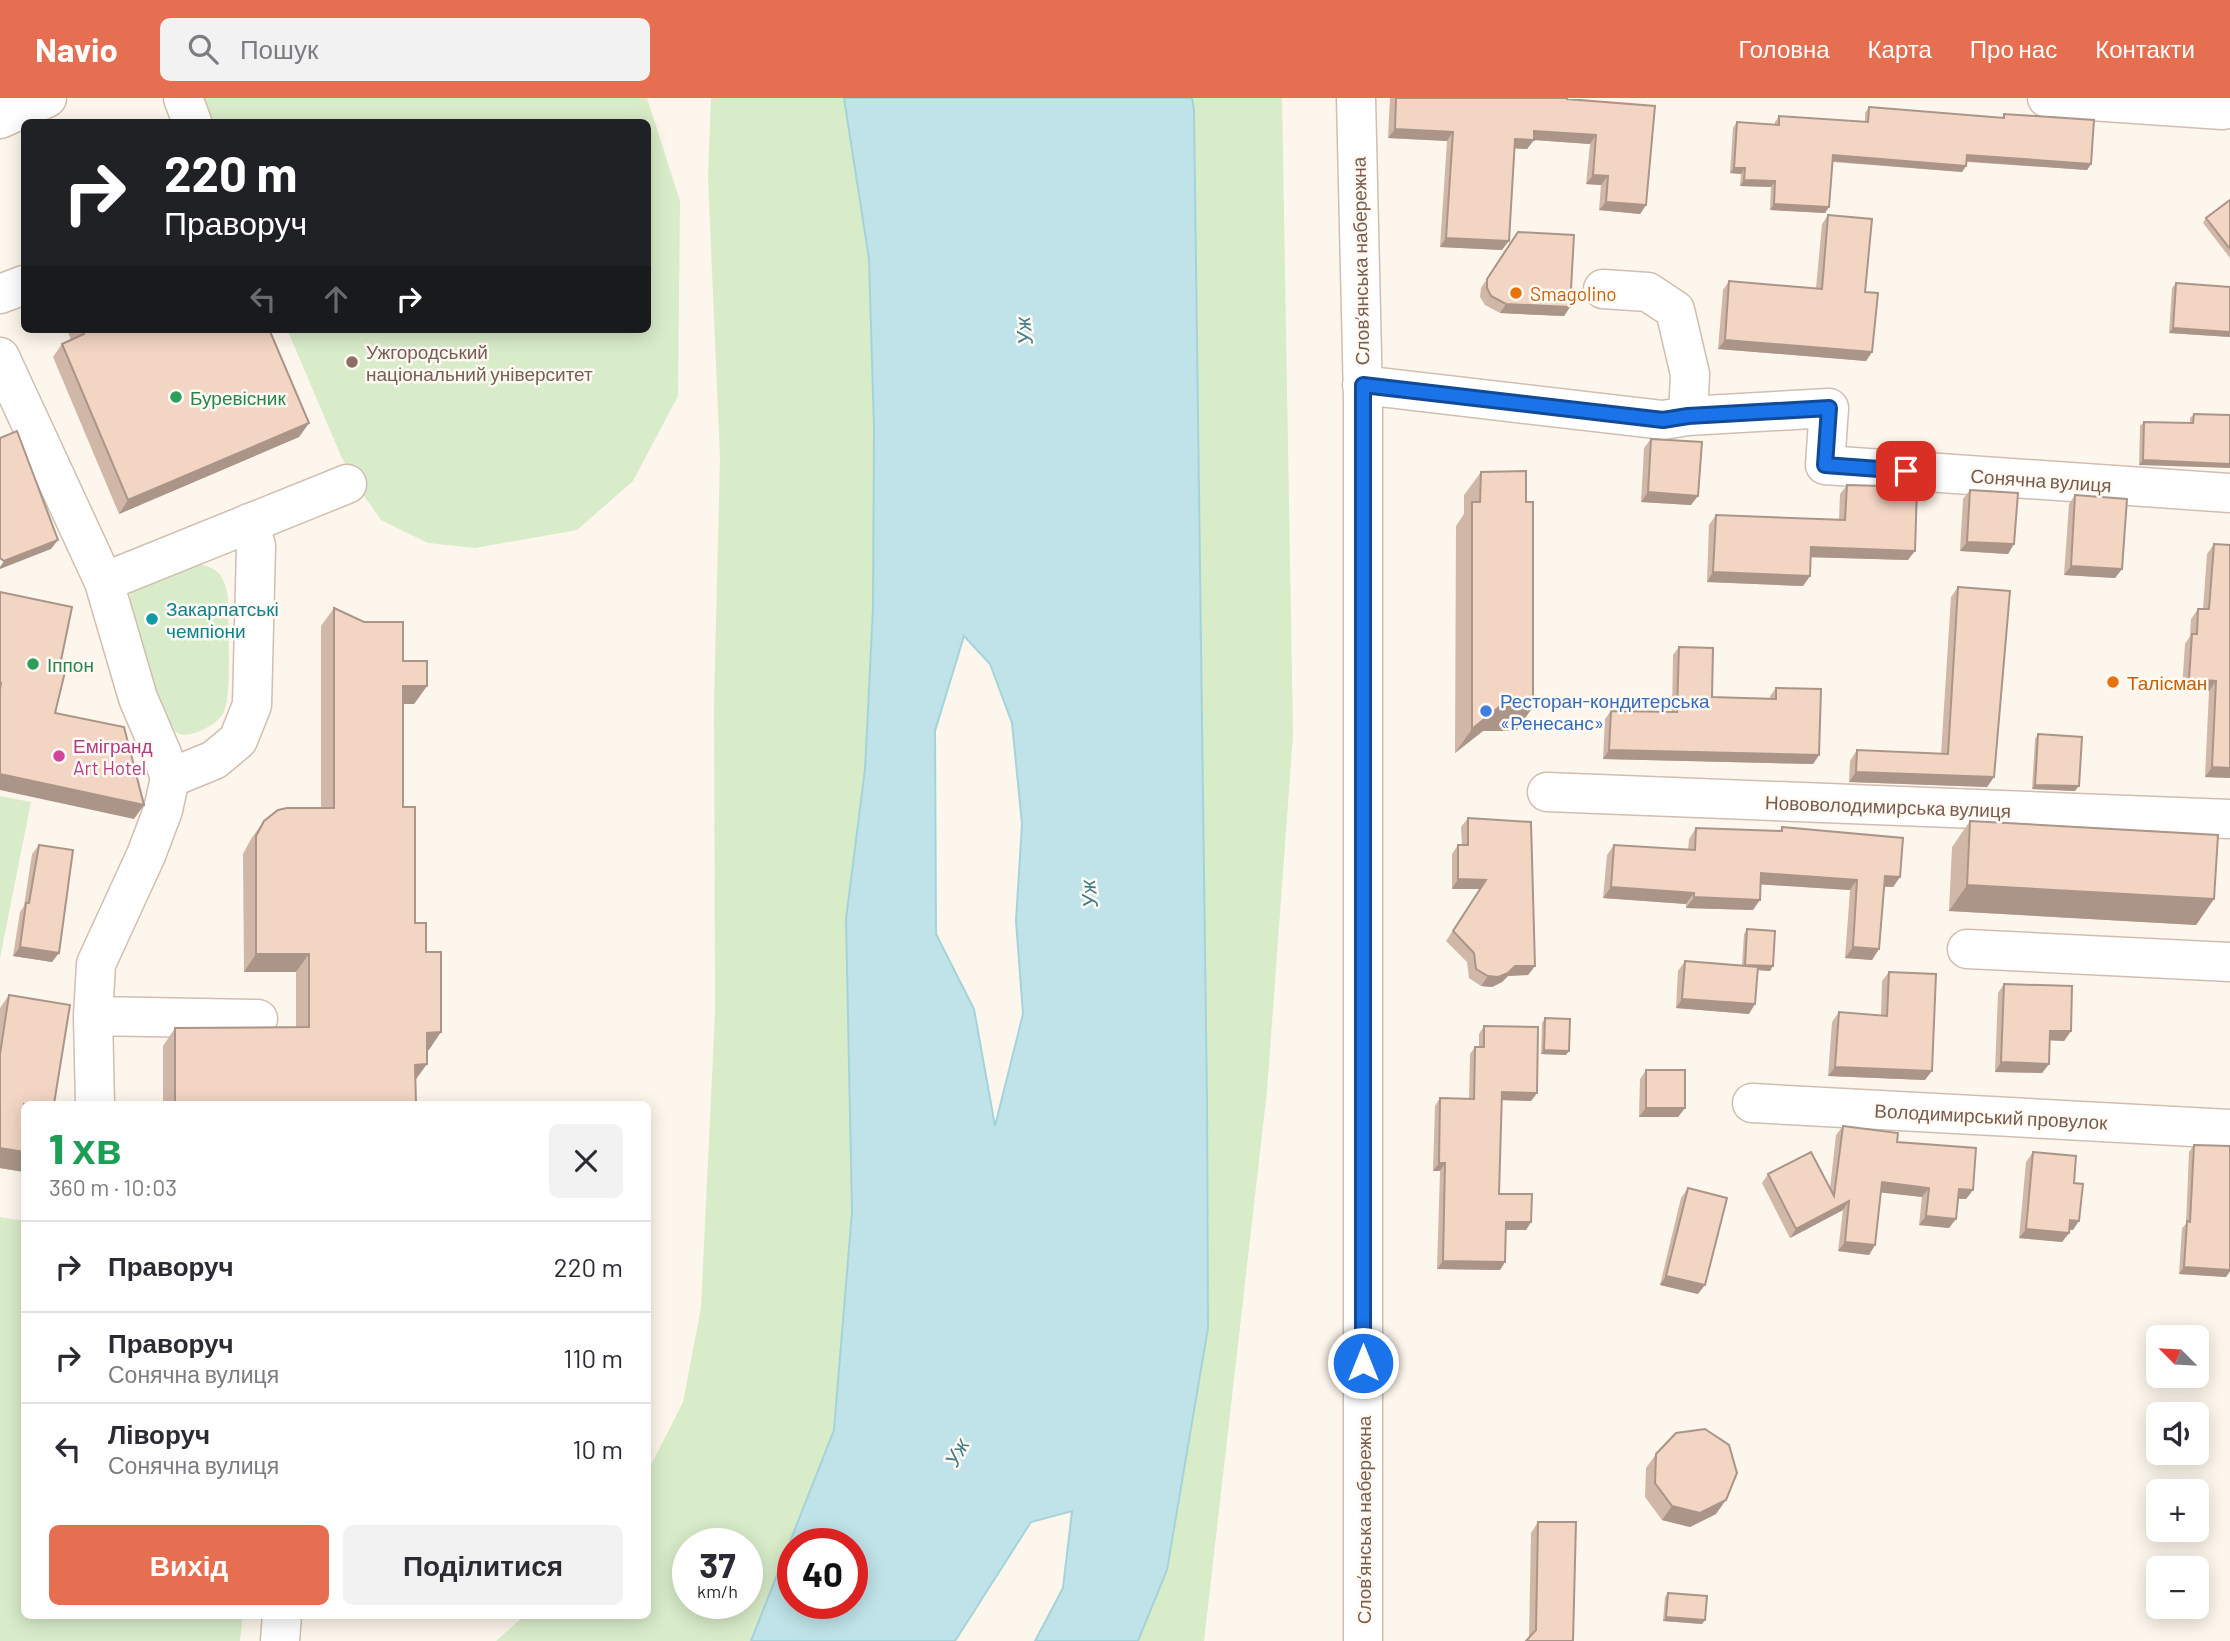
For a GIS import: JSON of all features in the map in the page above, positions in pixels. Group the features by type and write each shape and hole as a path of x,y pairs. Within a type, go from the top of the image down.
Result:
{"street":[{"path":"183,98 191,119"},
{"name":"Словʼянська набережна","path":"1356,98 1363,385 1363,1641"},
{"path":"2047,98 2222,109"},
{"path":"0,119 47,104"},
{"path":"0,295 21,286"},
{"path":"1363,385 1624,417 1663,420 1688,416 1690,374 1675,310 1648,292 1603,289"},
{"path":"0,357 104,582 138,698 170,778 163,810 146,855 96,964 93,1016 95,1101"},
{"name":"Сонячна вулиця","path":"1688,416 1829,408 1825,465 2230,493"},
{"path":"104,582 347,484"},
{"path":"170,778 214,760 238,740 251,705 256,546 249,523"},
{"name":"Нововолодимирська вулиця","path":"1547,792 2230,819"},
{"path":"1967,949 2230,962"},
{"path":"93,1016 258,1019"},
{"name":"Володимирський провулок","path":"1752,1104 2230,1129"},
{"path":"280,1641 282,1619"}],"green space":[{"path":"193,98 647,98 680,201 678,396 633,481 577,530 475,548 428,543 381,520 362,493 341,456 289,333 651,333 651,119 201,119"},
{"path":"711,98 844,98 869,259 874,429 873,608 865,769 846,919 852,1212 834,1430 795,1528 777,1528 777,1575 763,1610 763,1528 672,1528 672,1619 760,1619 751,1641 496,1641 521,1619 651,1619 651,1465 683,1402 701,1308 715,1013 714,705 720,458 708,177"},
{"path":"1192,98 1282,98 1293,735 1267,1091 1204,1641 1138,1641 1167,1570 1208,1328"},
{"path":"190,563 212,568 224,581 228,597 229,674 222,715 198,732 186,735 179,734 169,726 128,623 129,598 133,588"},
{"path":"0,796 31,802 0,958"},
{"path":"0,1217 21,1220 21,1619 243,1619 240,1641 0,1641"}],"water":[{"name":"Уж","path":"844,98 1192,98 1208,1328 1167,1570 1138,1641 1035,1641 1063,1588 1072,1511 1031,1522 955,1641 751,1641 760,1619 763,1619 763,1610 777,1575 777,1619 868,1619 868,1528 795,1528 834,1430 852,1212 846,919 865,769 873,608 874,429 869,259","holes":["964,636 990,664 1012,723 1022,824 1016,921 1023,1014 995,1126 974,1009 936,934 935,731"]}],"building":[{"path":"1396,98 1567,98 1655,106 1646,205 1606,202 1608,176 1593,175 1596,135 1534,131 1534,140 1515,139 1509,241 1446,238 1453,132 1395,129"},
{"path":"1869,107 2004,118 2004,114 2094,120 2091,164 1967,155 1966,166 1833,155 1829,207 1774,204 1775,181 1744,180 1745,168 1734,168 1737,122 1779,125 1779,116 1868,122"},
{"path":"2230,200 2230,249 2206,218"},
{"path":"1828,215 1872,219 1865,292 1878,293 1872,352 1725,340 1729,281 1822,289"},
{"path":"1518,232 1574,235 1570,307 1506,304 1491,296 1487,279"},
{"path":"2176,283 2230,287 2230,332 2173,328"},
{"name":"Буревісник","path":"271,333 309,423 128,500 62,344 84,334"},
{"path":"2194,414 2230,415 2230,464 2143,460 2144,422 2193,423"},
{"path":"17,431 58,540 4,561 0,558 0,438"},
{"path":"1651,439 1702,442 1698,496 1648,492"},
{"path":"1526,471 1526,502 1533,502 1533,707 1499,707 1472,729 1472,502 1480,502 1481,472"},
{"path":"1847,485 1917,487 1915,551 1811,547 1810,576 1713,572 1716,515 1845,520"},
{"path":"1970,490 2018,493 2014,544 1967,542"},
{"path":"2075,495 2127,499 2122,569 2071,566"},
{"path":"2214,544 2230,545 2230,768 2212,767 2216,681 2189,679 2192,634 2197,634 2198,609 2209,609"},
{"path":"1958,587 2010,591 1994,777 1856,772 1857,750 1948,754"},
{"path":"0,592 72,607 59,670 65,672 55,713 124,727 144,805 0,774"},
{"path":"334,608 364,622 403,622 403,661 427,661 427,686 403,686 403,807 415,807 415,923 426,923 426,952 441,952 441,1032 427,1033 427,1064 415,1065 416,1101 175,1101 175,1028 309,1027 309,954 256,954 256,836 264,821 278,810 334,808"},
{"path":"1679,647 1713,648 1712,697 1776,699 1776,688 1821,689 1819,755 1609,750 1611,711 1677,712"},
{"path":"2038,734 2082,737 2079,786 2035,785"},
{"path":"1468,818 1531,822 1535,966 1515,966 1498,977 1488,976 1476,969 1474,953 1453,931 1486,880 1458,879 1458,845 1468,845"},
{"path":"1970,821 2218,835 2214,899 1967,885"},
{"path":"1782,827 1903,838 1900,877 1885,876 1879,949 1853,947 1857,880 1761,873 1760,900 1694,897 1694,893 1611,887 1614,845 1695,850 1696,828 1782,831"},
{"path":"39,845 73,850 59,953 20,947 26,903 29,903"},
{"path":"1747,929 1775,931 1773,966 1745,965"},
{"path":"1685,961 1758,967 1755,1004 1682,999"},
{"path":"1889,972 1936,974 1932,1071 1835,1067 1839,1012 1887,1016"},
{"path":"2004,984 2072,986 2071,1031 2050,1031 2049,1064 2001,1062"},
{"path":"9,995 70,1005 54,1101 21,1101 21,1152 0,1148 0,1054"},
{"path":"1545,1018 1570,1019 1569,1051 1544,1050"},
{"path":"1484,1026 1538,1027 1537,1093 1502,1092 1499,1194 1532,1194 1531,1222 1506,1222 1505,1262 1443,1261 1445,1163 1439,1163 1440,1098 1474,1099 1475,1047 1484,1047"},
{"path":"1646,1070 1685,1070 1685,1108 1646,1108"},
{"path":"1843,1126 1898,1133 1897,1142 1976,1148 1973,1190 1959,1189 1956,1219 1926,1216 1929,1188 1882,1182 1875,1245 1845,1242 1849,1201 1796,1229 1768,1174 1811,1152 1834,1196"},
{"path":"2194,1145 2230,1146 2230,1270 2184,1267 2187,1221 2190,1222"},
{"path":"2033,1152 2076,1156 2074,1183 2083,1184 2079,1221 2070,1220 2069,1233 2026,1229"},
{"path":"1688,1188 1727,1198 1705,1285 1666,1276"},
{"path":"1705,1429 1729,1445 1737,1473 1726,1500 1700,1513 1672,1506 1655,1483 1656,1454 1676,1433"},
{"path":"1538,1522 1576,1522 1573,1641 1526,1641 1536,1630"},
{"path":"1668,1593 1707,1596 1705,1620 1666,1617"}],"place":[{"name":"Smagolino","path":"1516,293"},
{"name":"Ужгородський національний університет","path":"352,362"},
{"name":"Буревісник","path":"176,397"},
{"name":"Закарпатські чемпіони","path":"152,619"},
{"name":"Іппон","path":"33,664"},
{"name":"Талісман","path":"2113,682"},
{"name":"Ресторан-кондитерська «Ренесанс»","path":"1486,711"},
{"name":"Емігранд Art Hotel","path":"59,756"}],"route":[{"path":"1363,1363 1363,385 1663,420 1688,416 1829,408 1825,465 1906,471"}]}
